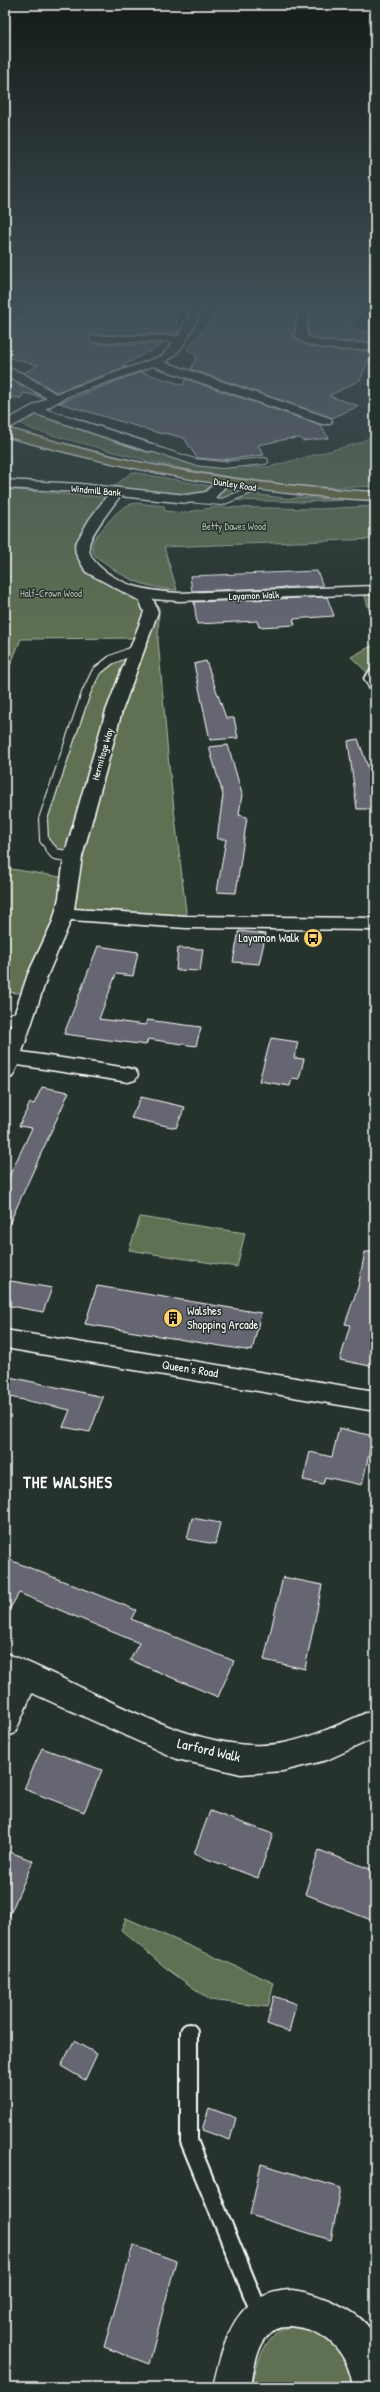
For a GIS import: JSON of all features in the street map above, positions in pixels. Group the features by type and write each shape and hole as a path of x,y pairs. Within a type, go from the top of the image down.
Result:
{"main road":[{"name":"Dunley Road","path":"5,432 115,462 217,481 308,493 375,496"}],"street":[{"path":"5,426 20,418"},
{"path":"57,418 151,448"},
{"path":"316,418 326,421"},
{"name":"Windmill Bank","path":"5,484 117,492 181,499 210,495 217,481"},
{"name":"Hermitage Way","path":"117,492 99,516 82,545 83,554 91,569 115,584 134,591 146,599 150,612 114,711 73,857 64,914 41,967 8,1064 128,1075"},
{"name":"Layamon Walk","path":"134,591 151,595 179,597 375,590"},
{"path":"375,674 372,678 375,686"},
{"path":"64,914 186,922 375,924"},
{"name":"Queen's Road","path":"5,1339 375,1401"},
{"path":"5,1722 16,1671"},
{"name":"Larford Walk","path":"16,1671 177,1744 241,1760 283,1756 327,1746 375,1723"},
{"path":"232,2387 239,2356 248,2335 261,2316 282,2308 309,2308 331,2318 350,2335 362,2353 371,2376 372,2387"}],"lane":[{"path":"151,448 195,462 216,464 265,461"},
{"path":"181,499 222,502 258,487"},
{"path":"73,857 55,854 44,840 43,819 73,735 86,693 96,672 111,660 137,649"},
{"path":"5,1020 24,1015"},
{"path":"189,2032 189,2141 261,2316"}],"green space":[{"path":"26,418 60,418 195,462 247,467 269,467 359,443 375,435 375,486 331,487 288,485 202,473 76,442 34,430 19,423"},
{"path":"132,472 259,495 292,499 298,497 343,500 305,502 231,500 113,487"},
{"name":"Half-Crown Wood","path":"5,489 111,498 83,545 91,569 151,595 159,608 158,640 169,766 187,920 64,914 32,994 5,992 5,868 67,878 73,857 55,854 44,840 43,819 96,672 137,649 135,638 21,639 5,678"},
{"name":"Betty Dawes Wood","path":"136,503 164,506 165,511 183,513 216,507 319,509 375,506 375,539 164,547 177,590 166,589 138,582 121,574 98,558 92,549 94,539 112,518 122,508"},
{"path":"375,589 375,629 363,590"},
{"path":"375,644 375,686 372,677 351,657"},
{"path":"140,1217 245,1233 237,1267 129,1250"},
{"path":"126,1918 274,1983 268,2007 210,2000 166,1968 121,1930"},
{"path":"295,2326 307,2326 314,2328 330,2337 342,2352 346,2360 352,2387 252,2387 264,2348 280,2330"}],"building":[{"path":"108,418 299,418 320,425 329,438 302,441 300,438 287,439 258,445 264,455 221,460 197,458 184,438 165,433 162,434"},
{"path":"317,571 323,586 192,591 190,576"},
{"path":"327,597 334,616 293,619 295,625 259,627 257,621 197,624 194,602"},
{"path":"206,661 226,718 234,718 238,738 210,740 194,664"},
{"path":"358,739 373,781 375,809 357,809 348,741"},
{"path":"228,745 242,794 239,815 247,817 236,893 217,892 226,839 217,839 223,795 209,747"},
{"path":"239,931 266,934 259,964 233,962"},
{"path":"98,946 138,952 133,976 116,974 99,1019 145,1025 147,1020 201,1027 196,1046 148,1039 146,1045 64,1034"},
{"path":"178,948 203,949 200,971 176,970"},
{"path":"271,1038 298,1042 294,1058 304,1059 299,1079 292,1078 290,1086 259,1081"},
{"path":"42,1087 69,1092 5,1233 5,1185 32,1128 19,1126 30,1103 34,1104"},
{"path":"141,1097 185,1107 176,1128 131,1118"},
{"path":"365,1252 375,1252 375,1367 340,1360 350,1325 345,1324 358,1287"},
{"path":"5,1280 52,1288 43,1312 5,1305"},
{"name":"Walshes Shopping Arcade","path":"97,1286 261,1313 252,1351 85,1324"},
{"path":"5,1376 103,1397 90,1432 63,1427 70,1410 5,1396"},
{"path":"339,1428 373,1436 362,1485 325,1477 323,1484 303,1480 310,1452 332,1457"},
{"path":"192,1518 220,1523 215,1544 187,1539"},
{"path":"5,1558 136,1610 131,1619 234,1661 218,1697 130,1660 139,1643 19,1593 5,1617"},
{"path":"283,1577 322,1585 305,1669 264,1660"},
{"path":"42,1748 102,1770 84,1812 24,1789"},
{"path":"210,1811 273,1834 258,1878 194,1854"},
{"path":"5,1850 33,1861 5,1926"},
{"path":"319,1850 375,1871 375,1905 371,1920 305,1894"},
{"path":"274,1996 296,2004 289,2032 267,2024"},
{"path":"74,2041 97,2054 85,2080 61,2066"},
{"path":"209,2108 236,2118 230,2140 202,2130"},
{"path":"261,2164 341,2188 331,2240 250,2215"},
{"path":"133,2245 176,2261 149,2364 104,2347"}],"place":[{"name":"Layamon Walk","path":"313,938"},
{"name":"Walshes Shopping Arcade","path":"173,1318"}],"district":[{"name":"THE WALSHES","path":"68,1482"}]}
